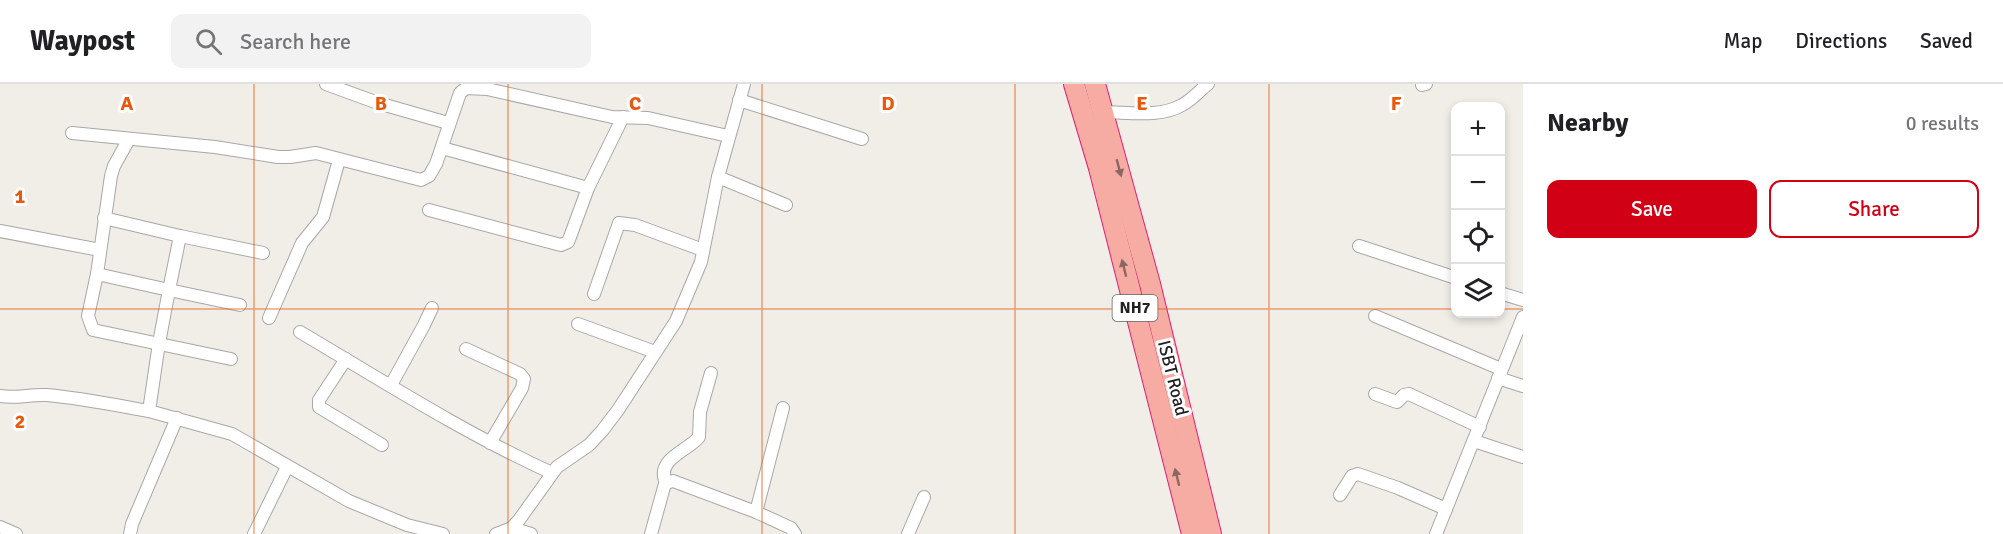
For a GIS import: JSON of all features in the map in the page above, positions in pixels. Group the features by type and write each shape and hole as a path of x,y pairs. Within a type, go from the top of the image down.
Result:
{"highway":[{"name":"NH7","path":"1074,84 1102,180 1192,534"},
{"name":"ISBT Road","path":"1095,84 1150,284 1211,534"}],"street":[{"path":"326,84 448,123"},
{"path":"509,531 552,473 565,460 596,439 618,410 676,321 695,277 703,250 728,136 744,84"},
{"path":"1103,112 1170,110 1183,105 1208,84"},
{"path":"72,134 216,147 278,157 316,153 421,180 429,176 442,148 448,123 460,93 466,88 475,88 517,94 602,115 656,119 728,136"},
{"path":"739,100 862,139"},
{"path":"429,210 561,245 568,242 588,188 623,117"},
{"path":"129,139 114,166 104,218 97,274 88,316 93,330 231,359"},
{"path":"442,148 588,188"},
{"path":"269,318 302,243 322,217 339,160"},
{"path":"718,177 786,205"},
{"path":"104,218 263,253"},
{"path":"594,294 619,224 634,225 703,250"},
{"path":"0,231 100,250"},
{"path":"149,411 159,343 180,236"},
{"path":"1359,246 1451,277"},
{"path":"97,274 240,305"},
{"path":"1505,295 1523,300"},
{"path":"391,385 432,308"},
{"path":"1375,316 1523,386"},
{"path":"1436,534 1480,427 1499,373 1520,332 1523,317"},
{"path":"578,324 655,352"},
{"path":"300,332 490,443 552,473"},
{"path":"466,349 520,374 524,379 522,388 490,443"},
{"path":"346,359 319,400 319,407 382,445"},
{"path":"651,534 666,483 664,474 669,461 699,437 700,412 711,373"},
{"path":"1375,394 1397,402 1404,395 1409,394 1480,427"},
{"path":"0,396 16,398 49,395 149,411 232,434 349,501 419,532 443,534"},
{"path":"756,512 783,408"},
{"path":"130,534 132,524 177,418"},
{"path":"1474,441 1523,457"},
{"path":"254,534 287,467"},
{"path":"1340,495 1352,476 1358,474 1446,509"},
{"path":"666,483 673,480 678,481 756,512 791,528 795,534"},
{"path":"908,534 924,497"},
{"path":"0,527 16,534"},
{"path":"496,534 509,531 531,534"}]}
